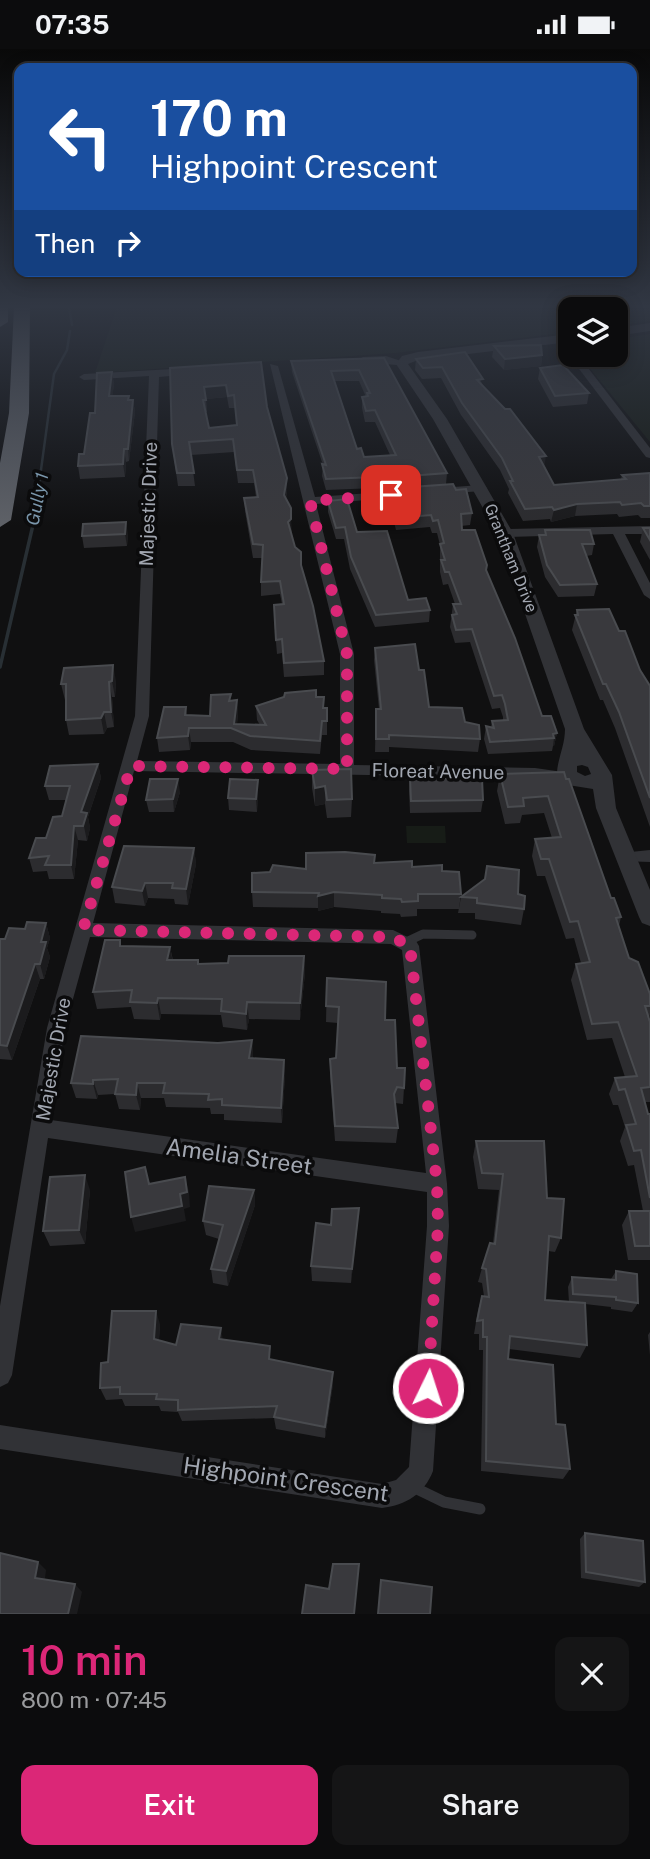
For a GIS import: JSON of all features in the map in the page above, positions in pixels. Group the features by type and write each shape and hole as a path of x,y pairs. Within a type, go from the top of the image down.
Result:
{"highway":[{"path":"0,520 19,413 20,380"}],"street":[{"name":"Majestic Drive","path":"0,1375 55,1028 131,766 142,716 153,380"},
{"path":"283,380 347,654 347,769"},
{"name":"Grantham Drive","path":"413,380 481,488 505,533 575,729 598,770 606,808 650,917"},
{"path":"592,380 650,455"},
{"path":"310,501 481,488"},
{"path":"617,530 650,595"},
{"path":"505,533 650,530"},
{"name":"Grantham Drive","path":"575,729 574,772 606,808"},
{"path":"574,772 582,758 598,770"},
{"name":"Floreat Avenue","path":"131,766 574,772"},
{"path":"627,857 650,856"},
{"path":"83,930 393,937 406,942"},
{"name":"Highpoint Crescent","path":"0,1437 382,1496 399,1495 411,1486 421,1471 438,1226 437,1184 412,951 406,942"},
{"name":"Amelia Street","path":"40,1129 65,1130 437,1184"}],"lane":[{"path":"406,942 423,934 472,935"},
{"path":"411,1486 444,1502 480,1509"}],"shaded area":[{"path":"599,380 650,380 650,442"},
{"path":"406,826 445,826 446,843 407,843"}],"building":[{"path":"97,380 111,380 109,396 129,396 128,400 133,400 128,449 124,449 123,464 78,466 79,454 84,454 90,413 95,413"},
{"path":"170,380 263,380 267,407 287,478 284,495 291,508 291,519 288,522 295,547 301,552 301,565 313,606 324,661 284,663 282,639 276,640 274,605 284,604 280,581 261,582 263,545 253,544 244,498 258,497 253,470 237,470 233,439 189,442 194,473 177,473 172,444","holes":["226,385 228,396 234,395 237,425 209,428 203,400 206,400 204,387"]},
{"path":"297,380 334,380 357,449 361,448 364,457 396,455 375,410 366,411 362,397 370,393 364,380 396,380 447,473 409,476 407,472 376,474 376,477 326,479 322,464 326,465"},
{"path":"449,380 477,380 505,409 510,409 546,456 539,457 554,485 626,479 622,475 650,473 650,506 641,503 622,505 620,502 577,504 554,510 552,507 525,509 510,481 513,481 502,458 462,403"},
{"path":"546,380 577,380 589,393 555,396"},
{"path":"453,484 456,490 466,489 472,513 461,514 462,530 475,530 487,565 486,570 515,638 542,716 551,716 557,733 553,734 554,738 490,742 486,726 494,728 492,721 508,720 505,704 502,695 494,696 472,629 456,630 452,615 457,614 453,604 461,604 449,572 445,572 441,560 445,560 440,544 444,543 438,520 433,521 431,515 397,518 392,502 395,502 395,497 415,495 412,487"},
{"path":"347,499 357,532 387,531 408,600 426,598 430,610 376,615 351,557 345,527 336,528 328,501"},
{"path":"126,522 125,534 82,536 83,524"},
{"path":"643,528 650,528 650,540"},
{"path":"545,530 590,530 594,544 582,544 597,584 560,585 547,565 539,535 546,535"},
{"path":"609,609 619,631 625,631 640,670 650,686 650,798 619,712 606,684 603,684 575,615 578,615 577,610"},
{"path":"415,644 419,670 424,670 429,707 462,708 465,722 479,725 480,739 389,735 389,739 376,739 376,709 381,709 375,648"},
{"path":"113,665 112,681 109,682 111,712 104,712 101,718 66,720 66,684 61,684 64,668"},
{"path":"316,690 316,697 324,697 323,708 327,708 327,721 322,721 320,741 250,736 231,728 189,728 188,736 157,738 164,707 186,707 185,715 210,716 211,695 231,694 229,701 237,700 234,724 266,725 256,706 284,697 285,693"},
{"path":"98,764 81,812 87,813 83,826 74,826 71,865 45,865 49,856 29,858 36,838 46,838 53,817 62,816 70,786 45,786 50,766"},
{"path":"351,769 352,799 327,800 325,786 315,788 312,770"},
{"path":"564,772 566,779 569,779 611,898 614,898 621,917 616,918 629,958 638,962 650,994 650,1006 645,1006 650,1022 650,1087 641,1088 650,1114 650,1198 641,1150 634,1151 626,1125 636,1124 625,1089 619,1090 615,1078 637,1076 618,1022 592,1024 576,964 590,962 578,921 570,922 549,859 541,859 535,839 561,837 548,796 523,798 524,806 508,807 500,774"},
{"path":"410,778 482,779 483,800 411,801"},
{"path":"150,779 178,779 173,799 146,800"},
{"path":"230,779 258,780 256,799 228,798"},
{"path":"124,846 194,848 186,889 172,888 173,883 145,883 142,891 112,887"},
{"path":"345,852 375,855 374,863 412,861 412,867 442,865 442,871 459,872 461,894 418,894 418,901 402,902 401,899 382,898 382,895 334,892 318,896 319,893 252,892 252,873 270,872 273,865 306,869 306,853"},
{"path":"487,866 519,870 518,894 525,896 524,909 477,903 477,898 461,897 485,879"},
{"path":"27,922 46,923 41,942 46,942 40,964 35,964 7,1046 0,1045 0,939 5,939 9,928 25,929"},
{"path":"105,940 120,940 120,946 170,947 167,960 198,960 198,964 228,963 229,956 304,956 300,1003 247,1002 246,1014 221,1011 222,999 158,998 157,1003 130,1002 132,990 93,992"},
{"path":"327,978 386,982 385,1020 395,1020 397,1068 405,1068 404,1088 397,1087 394,1094 398,1128 335,1126 330,1059 336,1058 339,1007 326,1006"},
{"path":"81,1036 218,1043 252,1040 249,1058 284,1060 281,1108 222,1105 222,1099 208,1100 209,1094 163,1093 165,1083 137,1083 136,1095 115,1094 118,1079 93,1080 93,1084 71,1083"},
{"path":"476,1141 544,1141 547,1198 564,1199 561,1238 549,1236 545,1300 585,1303 587,1345 510,1336 508,1359 553,1365 556,1424 565,1425 570,1469 486,1461 487,1337 483,1337 483,1320 477,1321 482,1296 489,1297 486,1269 482,1268 490,1243 495,1244 503,1174 482,1173"},
{"path":"145,1167 149,1184 185,1177 187,1192 180,1194 182,1206 131,1217 125,1172"},
{"path":"85,1175 79,1230 43,1231 50,1177"},
{"path":"209,1186 254,1190 226,1271 211,1269 223,1225 203,1221"},
{"path":"359,1208 352,1269 311,1266 316,1223 331,1225 332,1209"},
{"path":"629,1211 650,1211 650,1246 635,1246"},
{"path":"616,1271 637,1274 638,1303 616,1300 616,1297 573,1294 572,1277 616,1280"},
{"path":"112,1311 156,1311 154,1339 176,1345 181,1324 221,1328 219,1339 270,1346 269,1359 333,1372 325,1427 274,1417 277,1406 178,1410 178,1400 156,1399 157,1394 120,1394 120,1387 100,1388 101,1363 108,1362"},
{"path":"585,1533 643,1541 645,1582 586,1572"},
{"path":"0,1553 38,1562 35,1578 75,1584 68,1614 0,1614"},
{"path":"333,1564 359,1564 354,1614 302,1614 306,1585 329,1589"},
{"path":"381,1580 432,1587 430,1614 378,1614"}],"waterway":[{"name":"Gully 1","path":"35,514 53,380"},
{"name":"Gully 1","path":"0,667 36,512"}],"route":[{"path":"391,495 310,501 347,654 347,769 131,766 83,930 393,937 410,946 437,1184 438,1226 428,1388"}]}
